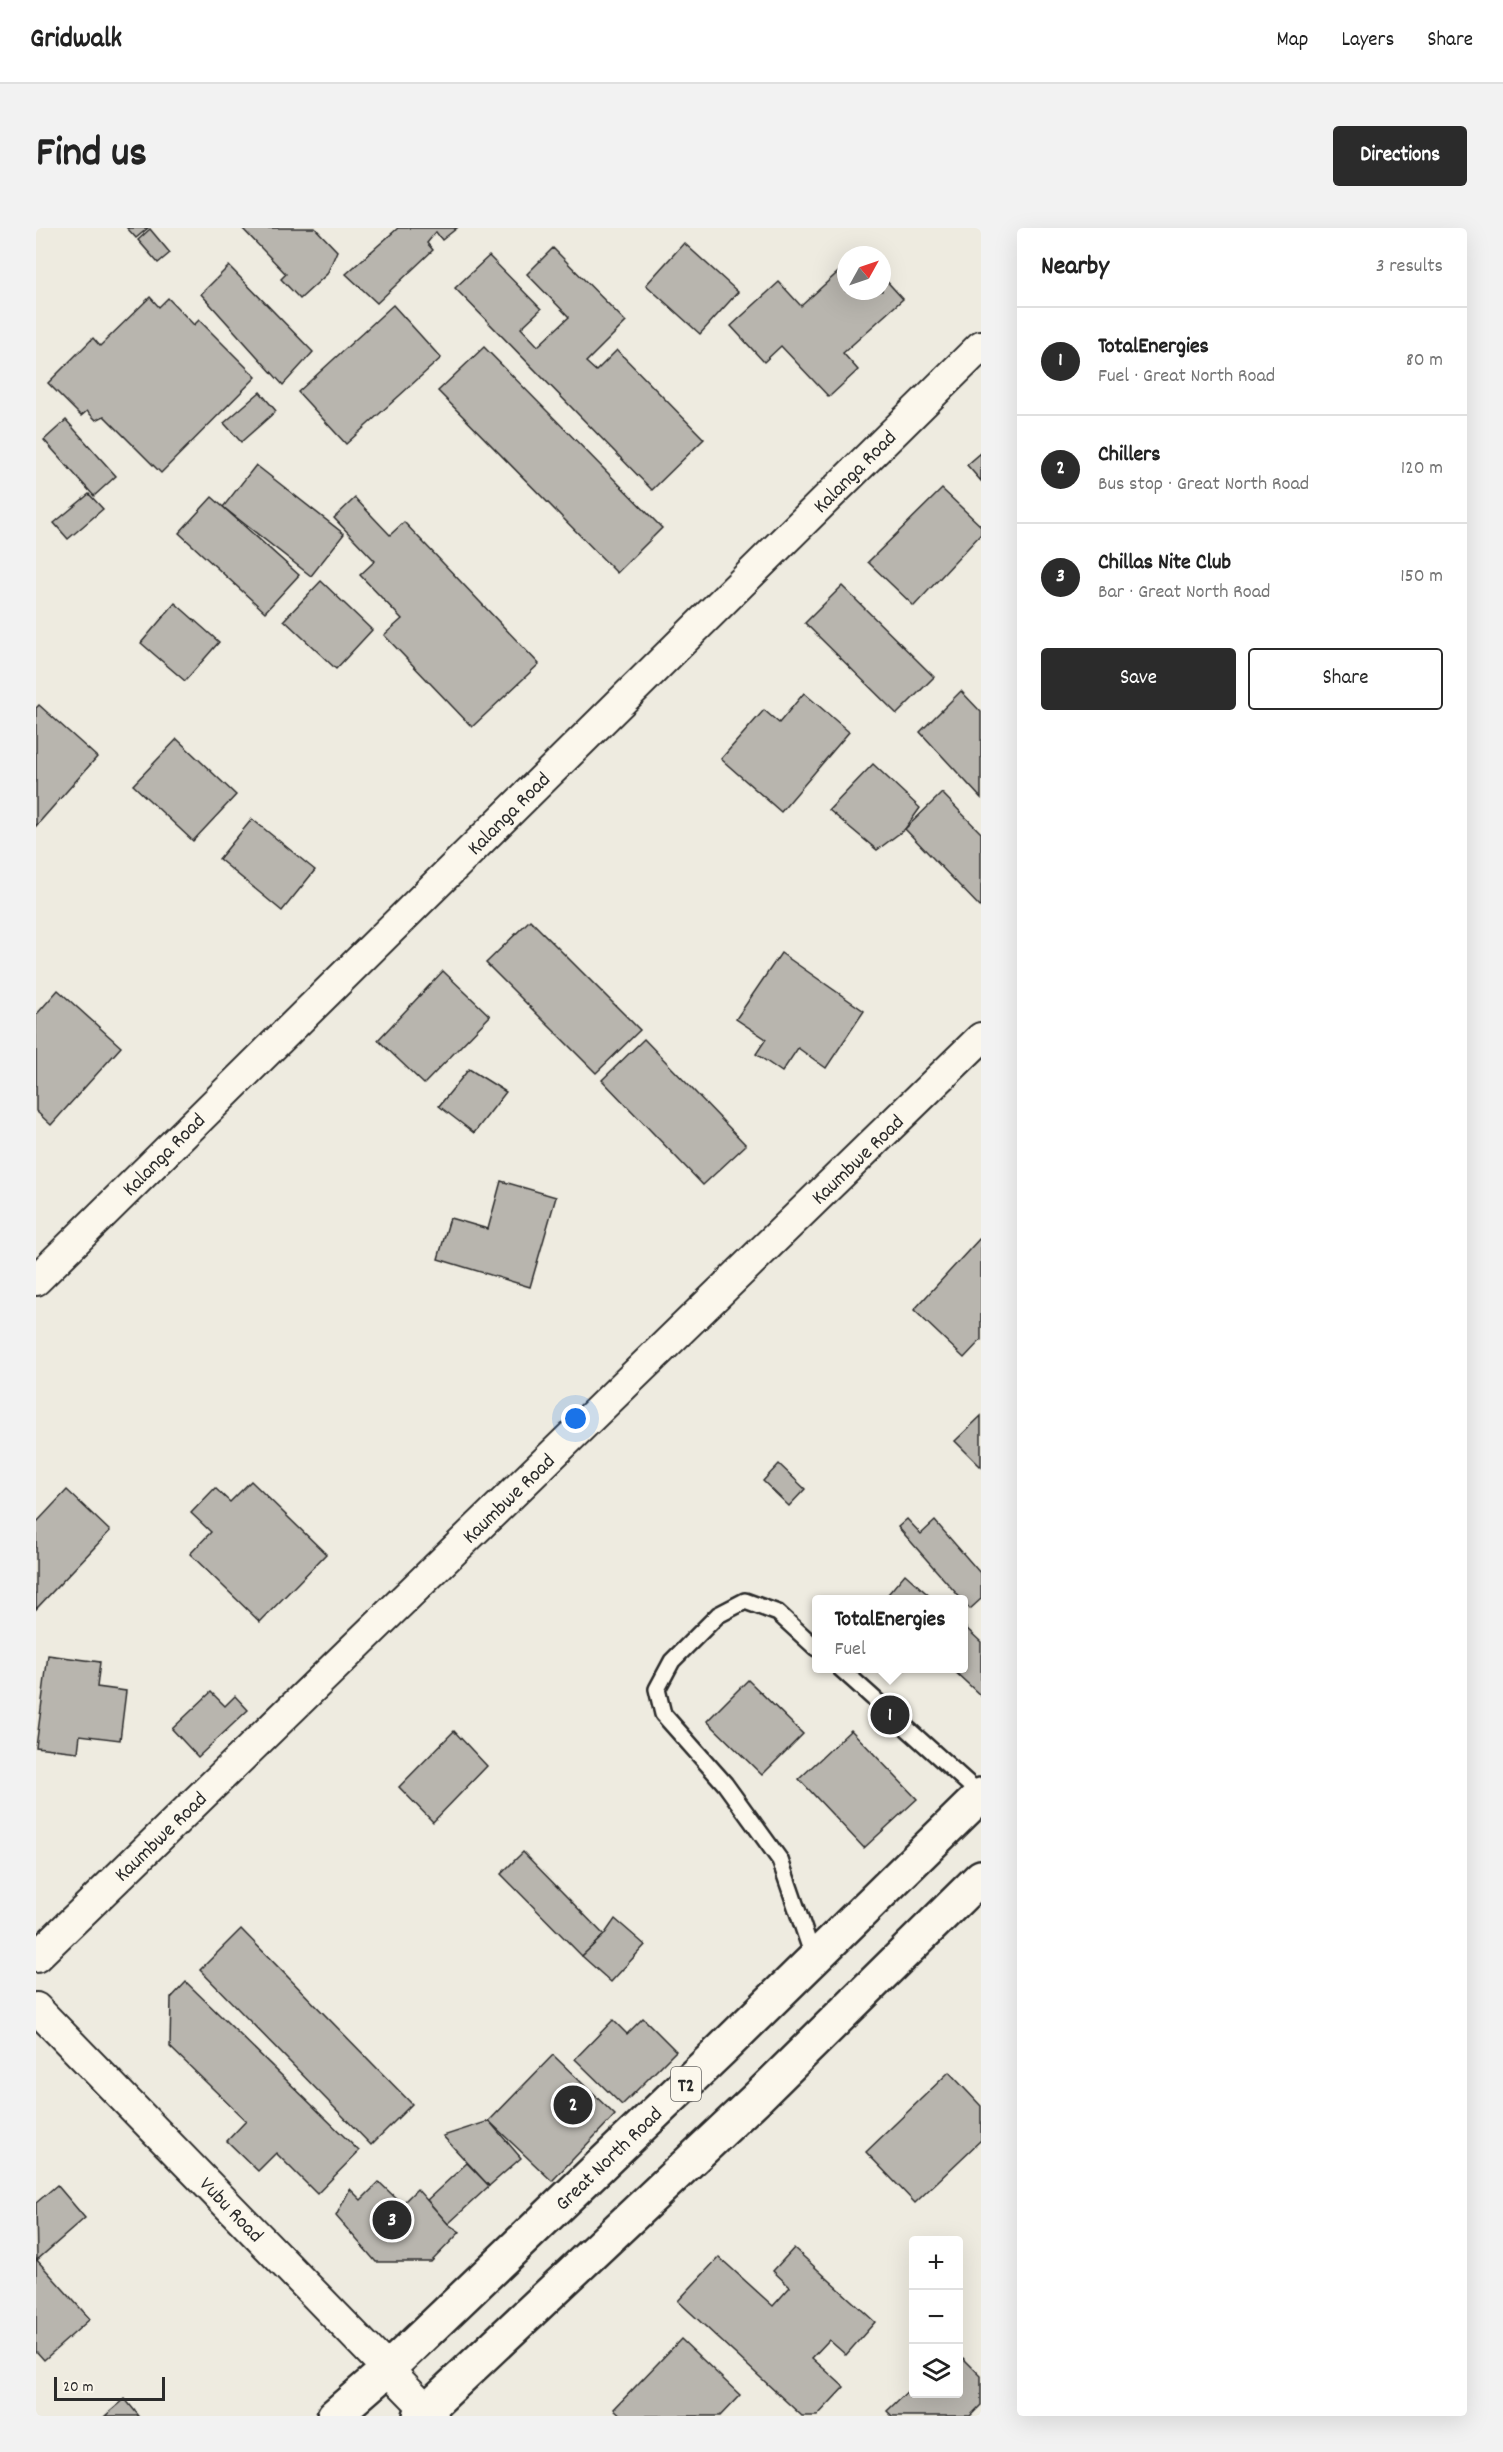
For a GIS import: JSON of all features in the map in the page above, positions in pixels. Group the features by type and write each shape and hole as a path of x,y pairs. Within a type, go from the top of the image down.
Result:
{"main road":[{"name":"Great North Road","path":"334,2416 388,2369 981,1795"},
{"path":"427,2414 759,2096 981,1877"}],"street":[{"name":"Kalanga Road","path":"36,1280 981,346"},
{"name":"Kaumbwe Road","path":"36,1957 981,1038"},
{"name":"Vubu Road","path":"36,2008 388,2369 427,2414"}],"lane":[{"path":"812,1644 778,1613 745,1601 718,1616 672,1661 657,1689 663,1714 725,1784 780,1860 814,1959"},
{"path":"846,1673 981,1795"}],"building":[{"path":"127,228 148,228 136,238"},
{"path":"242,228 315,228 337,251 327,274 300,299 281,279 286,274"},
{"path":"398,228 457,228 442,240 436,232 427,243 433,250 377,303 346,274"},
{"path":"150,229 170,253 158,263 138,240"},
{"path":"684,243 738,292 700,334 646,285"},
{"path":"553,248 626,322 586,362 596,371 617,350 704,439 652,490 455,288 489,256 541,309 521,328 538,346 569,317 527,274"},
{"path":"229,266 313,352 283,385 201,294"},
{"path":"837,273 837,300 891,300 891,286 903,299 843,353 858,370 829,397 781,346 764,362 731,326 779,282 801,306"},
{"path":"150,297 159,307 168,298 194,325 199,320 256,377 161,473 104,416 96,420 87,411 81,416 48,383 93,338 100,346"},
{"path":"393,305 441,358 346,444 298,392"},
{"path":"484,347 662,528 617,573 438,391"},
{"path":"260,392 276,411 241,442 224,423"},
{"path":"66,420 116,476 94,496 44,440"},
{"path":"981,453 981,481 967,465"},
{"path":"256,465 344,534 311,576 223,507"},
{"path":"942,489 981,526 981,534 914,606 868,562"},
{"path":"89,494 103,509 68,539 54,523"},
{"path":"212,497 299,575 265,612 179,533"},
{"path":"355,498 390,535 404,522 539,664 472,727 384,635 402,619 360,575 375,561 334,518"},
{"path":"321,581 372,630 336,669 284,620"},
{"path":"842,586 934,677 897,714 805,623"},
{"path":"175,603 219,642 185,681 141,643"},
{"path":"961,691 981,712 981,798 920,732"},
{"path":"804,693 849,732 781,812 721,759 764,710 779,723"},
{"path":"39,705 97,757 36,826 36,708"},
{"path":"177,739 236,795 193,841 133,785"},
{"path":"873,764 920,808 905,829 877,850 829,810"},
{"path":"942,793 981,833 981,908 905,829"},
{"path":"252,819 315,870 282,911 219,859"},
{"path":"530,920 640,1030 596,1073 486,963"},
{"path":"781,953 864,1011 826,1068 798,1048 782,1072 756,1054 766,1039 736,1019"},
{"path":"443,971 490,1016 424,1084 378,1040"},
{"path":"58,990 121,1047 51,1125 36,1111 36,1015"},
{"path":"644,1039 746,1145 703,1185 602,1080"},
{"path":"469,1069 506,1092 474,1133 439,1106"},
{"path":"501,1181 556,1197 530,1287 438,1259 450,1218 488,1229"},
{"path":"981,1237 981,1340 964,1358 914,1310"},
{"path":"981,1416 981,1467 955,1441"},
{"path":"779,1464 805,1489 789,1506 763,1481"},
{"path":"251,1481 326,1554 260,1622 190,1554 211,1532 191,1513 215,1488 230,1502"},
{"path":"67,1490 110,1531 36,1609 36,1523"},
{"path":"907,1519 921,1534 935,1521 981,1574 981,1599 970,1609 968,1595 958,1595 898,1527"},
{"path":"905,1574 928,1595 887,1595"},
{"path":"968,1630 981,1642 981,1696 956,1673 968,1673"},
{"path":"48,1655 100,1662 97,1687 126,1691 120,1740 80,1735 78,1752 36,1747"},
{"path":"748,1680 803,1734 762,1775 707,1721"},
{"path":"211,1692 225,1706 235,1696 248,1710 198,1757 172,1729"},
{"path":"851,1730 917,1799 864,1848 799,1779"},
{"path":"454,1731 487,1766 433,1822 399,1787"},
{"path":"523,1852 604,1935 582,1956 501,1874"},
{"path":"615,1919 645,1945 611,1982 582,1956 604,1935"},
{"path":"241,1929 412,2104 371,2145 200,1970"},
{"path":"186,1982 359,2151 317,2194 276,2153 258,2171 227,2141 246,2121 170,2047 171,1998"},
{"path":"643,2018 676,2051 622,2105 575,2059 613,2020 627,2034"},
{"path":"553,2055 615,2115 552,2181 489,2121"},
{"path":"949,2072 981,2106 981,2140 915,2203 866,2152"},
{"path":"489,2121 521,2158 489,2186 443,2136"},
{"path":"467,2163 489,2186 448,2224 427,2200"},
{"path":"379,2182 402,2204 417,2189 448,2224 460,2232 431,2262 376,2262 336,2216 350,2189 361,2200"},
{"path":"57,2185 85,2218 37,2260 36,2203"},
{"path":"794,2248 875,2322 846,2355 829,2340 812,2358 844,2387 817,2416 802,2416 678,2301 719,2257 773,2306 790,2287 773,2271"},
{"path":"36,2259 90,2319 44,2360 36,2351"},
{"path":"681,2339 740,2395 720,2416 622,2416 614,2409"},
{"path":"963,2358 981,2376 981,2405 970,2416 892,2416 887,2411 909,2390 909,2398 963,2398"},
{"path":"125,2399 139,2416 105,2416"}],"place":[{"name":"TotalEnergies","path":"890,1715"},
{"name":"Chillers","path":"573,2105"},
{"name":"Chillas Nite Club","path":"392,2220"}]}
